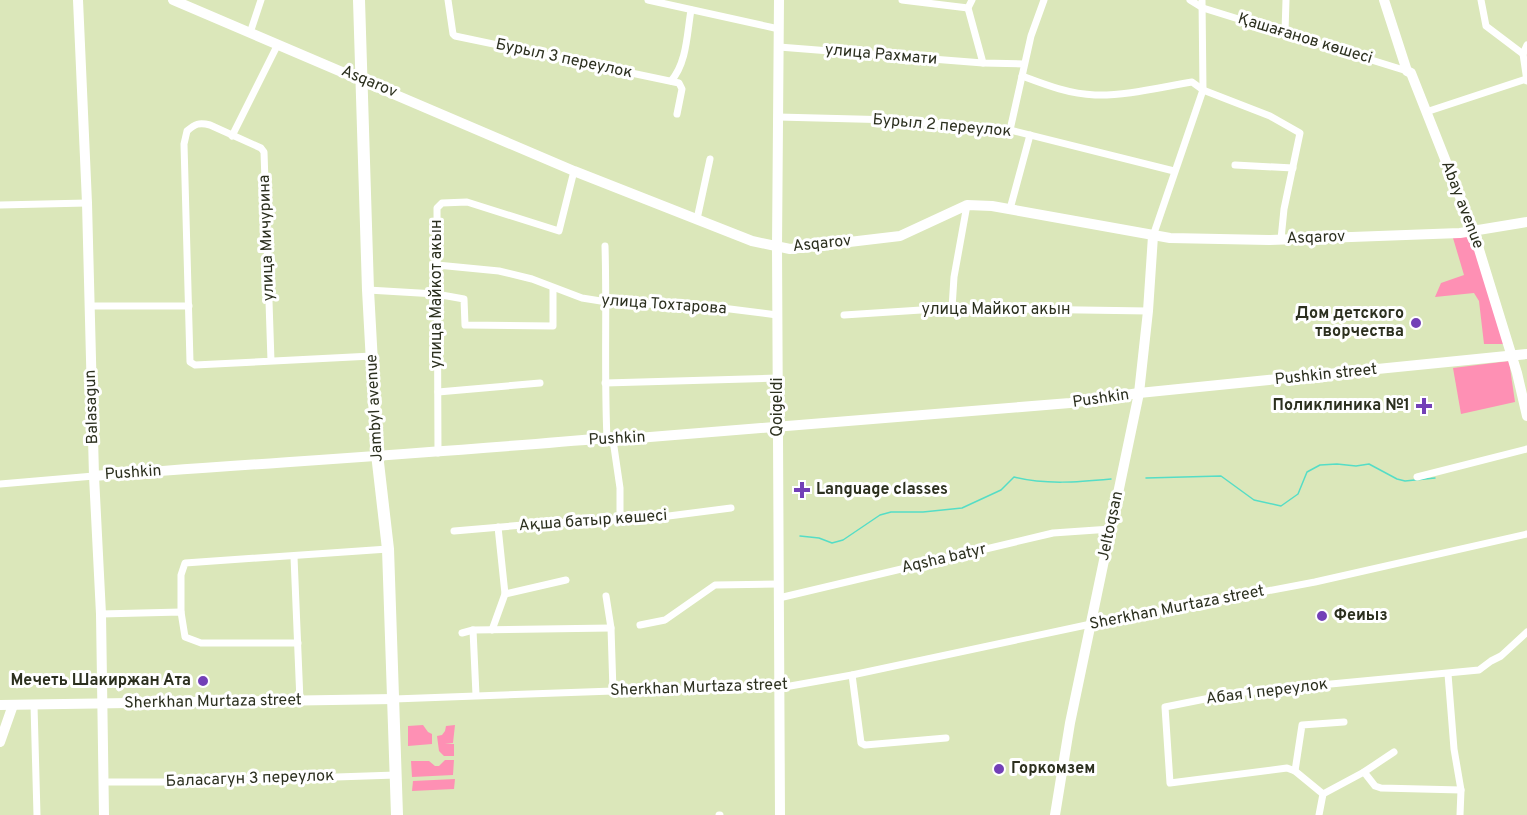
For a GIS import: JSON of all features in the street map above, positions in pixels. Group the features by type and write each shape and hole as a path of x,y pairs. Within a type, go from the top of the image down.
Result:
{"main road":[{"name":"Jambyl avenue","path":"359,0 368,290 377,454 387,549 397,815"}],"street":[{"name":"Balasagun","path":"78,0 87,203 94,476 101,614 104,815"},
{"name":"Asqarov","path":"173,0 574,171 752,241 777,247 790,249 900,236 967,205 1010,208 1170,238 1281,239 1460,233 1527,222"},
{"path":"250,33 261,0"},
{"name":"Бурыл 3 переулок","path":"448,0 455,36 670,81"},
{"path":"648,0 779,29"},
{"name":"Qoigeldi","path":"779,0 777,378 780,815"},
{"path":"902,0 968,8"},
{"path":"972,0 968,8 983,63"},
{"path":"1010,130 1031,36 1044,0"},
{"name":"Қашағанов көшесі","path":"1190,0 1311,42 1407,71"},
{"path":"1285,32 1286,0"},
{"name":"Abay avenue","path":"1384,0 1407,71 1411,73 1473,230 1512,356 1527,416"},
{"path":"1481,0 1486,26 1523,54"},
{"path":"1153,236 1203,90 1202,4"},
{"path":"677,114 681,85 670,81 677,74 684,56 691,10"},
{"path":"232,136 278,44"},
{"path":"1426,112 1527,80 1523,54 1527,45"},
{"name":"улица Рахмати","path":"779,47 983,63 1024,64"},
{"path":"1022,76 1060,90 1093,95 1114,95 1192,82 1203,90 1270,116 1300,133 1284,209 1281,239"},
{"name":"Бурыл 2 переулок","path":"778,117 895,120 1010,130 1174,171"},
{"name":"улица Мичурина","path":"271,361 265,155 261,148 201,123 192,126 187,131 185,139 190,362 193,365 372,356"},
{"path":"1010,208 1030,135"},
{"path":"697,219 710,159"},
{"path":"1235,165 1293,168"},
{"name":"улица Майкот акын","path":"438,453 437,208 439,204 466,202 559,231 574,171"},
{"path":"0,205 87,203"},
{"path":"952,308 954,277 967,205"},
{"name":"Jeltoqsan","path":"1055,815 1070,723 1139,393 1153,236"},
{"path":"605,246 607,302 605,383 610,439 620,488 620,519"},
{"name":"улица Тохтарова","path":"437,265 499,271 532,279 553,289 582,298 607,302 722,308 777,315"},
{"path":"368,290 436,294 464,299 465,325 554,326 553,289"},
{"path":"90,306 189,306"},
{"name":"улица Майкот акын","path":"844,315 952,308 1148,311"},
{"path":"1512,356 1527,354"},
{"name":"Pushkin street","path":"1139,393 1512,356"},
{"path":"605,383 777,378"},
{"name":"улица Майкот акын","path":"438,392 540,383"},
{"name":"Pushkin","path":"94,476 377,454 438,453 1071,403 1139,393"},
{"path":"1418,477 1527,449"},
{"path":"0,484 94,476"},
{"name":"Ақша батыр көшесі","path":"454,531 653,518 731,508"},
{"path":"492,630 505,594 498,527"},
{"name":"Aqsha batyr","path":"779,598 1053,533 1111,529"},
{"name":"Sherkhan Murtaza street","path":"0,705 394,699 779,688 852,675 1091,624 1315,582 1527,534"},
{"path":"298,643 201,643 185,637 181,612 181,575 185,563 387,549"},
{"path":"294,557 300,700"},
{"path":"505,594 566,580"},
{"path":"640,625 665,620 715,585 778,584"},
{"path":"606,596 611,628 613,691"},
{"path":"101,614 181,612"},
{"path":"462,633 473,630 611,628"},
{"path":"473,630 476,695"},
{"name":"Абая 1 переулок","path":"1294,771 1283,768 1170,783 1164,708 1235,693 1479,670 1501,656 1527,632"},
{"path":"1448,674 1454,749 1461,790 1460,815"},
{"path":"852,675 861,743 865,745 946,738"},
{"path":"0,742 13,705"},
{"path":"34,705 37,815"},
{"path":"1323,794 1294,771 1302,725 1344,722"},
{"path":"1323,794 1364,772 1394,752"},
{"path":"1364,772 1376,786 1381,788 1461,790"},
{"name":"Баласагун 3 переулок","path":"103,782 184,782 396,775"},
{"path":"1319,815 1323,794"}],"shaded area":[{"path":"1478,231 1504,344 1484,344 1479,301 1474,293 1435,297 1441,283 1464,275 1453,238"},
{"path":"1509,361 1515,402 1461,414 1453,368"},
{"path":"423,725 432,734 432,744 408,746 408,726"},
{"path":"455,725 453,743 445,744 454,744 454,756 444,756 439,751 437,736 442,735 446,726"},
{"path":"445,760 454,760 453,775 412,777 411,761 429,761 439,766"},
{"path":"455,779 454,789 412,791 413,781"}],"waterway":[{"path":"1146,478 1221,476 1254,500 1281,506 1298,494 1307,472 1320,465 1369,464 1405,481 1435,478"},
{"path":"800,536 819,538 832,543 843,540 880,515 891,512 962,508 1001,490 1014,477 1050,482 1111,479"}],"place":[{"name":"Дом детского творчества","path":"1416,323"},
{"name":"Поликлиника №1","path":"1424,406"},
{"name":"Language classes","path":"802,490"},
{"name":"Феиыз","path":"1322,616"},
{"name":"Мечеть Шакиржан Ата","path":"203,681"},
{"name":"Горкомзем","path":"999,769"}]}
